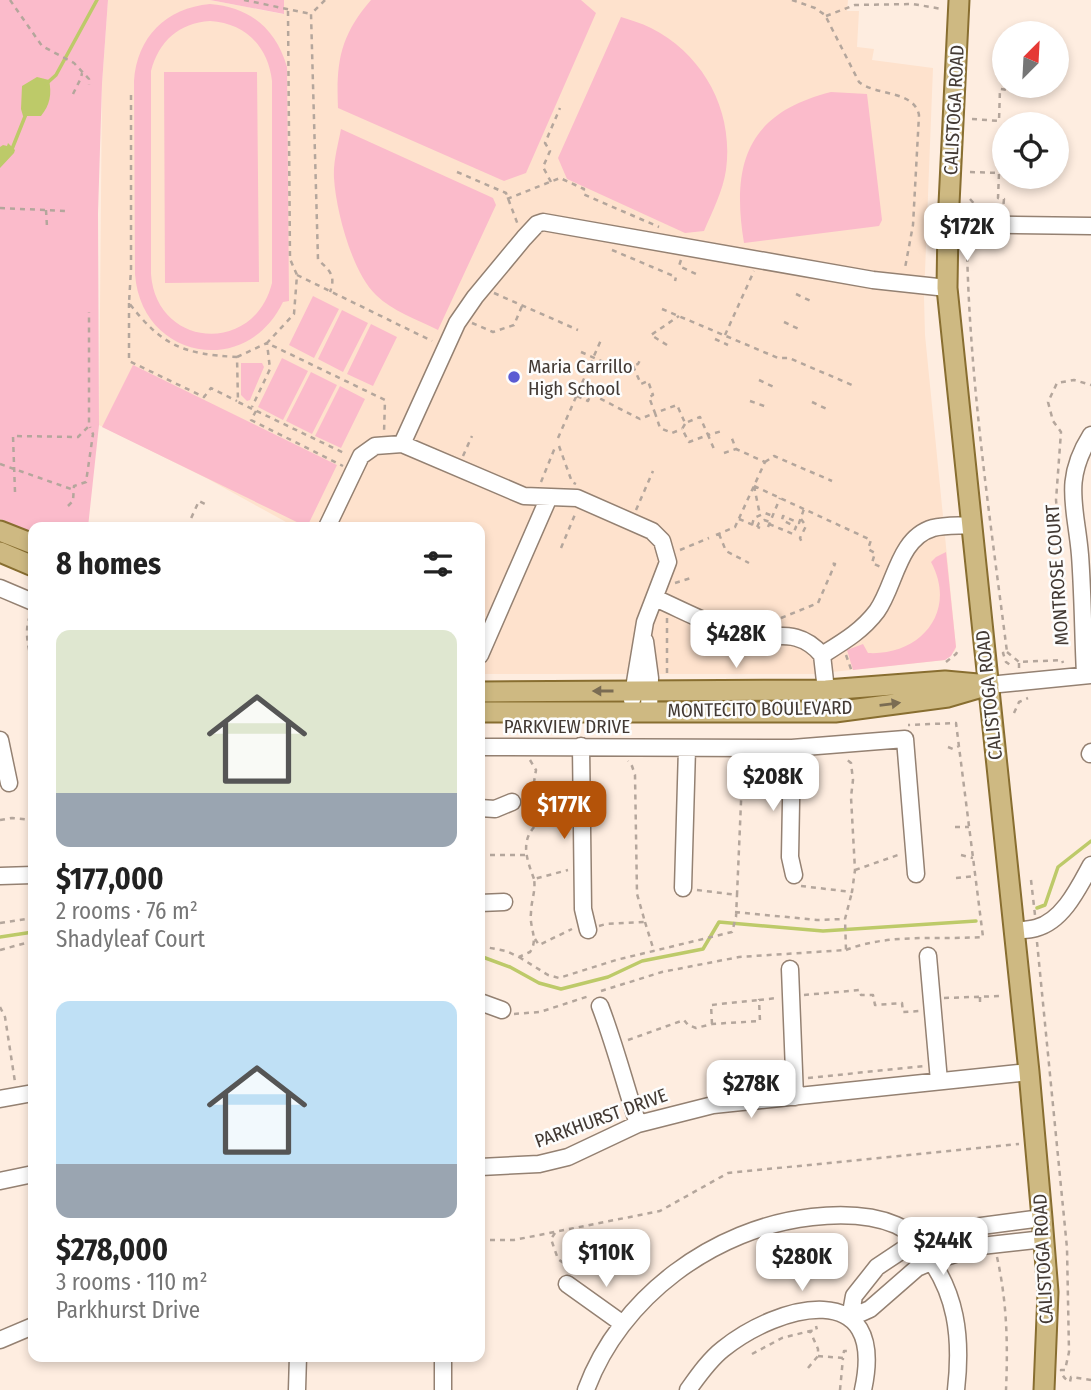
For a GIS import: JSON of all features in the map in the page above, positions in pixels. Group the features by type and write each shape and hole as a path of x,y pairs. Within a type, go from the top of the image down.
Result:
{"main road":[{"name":"CALISTOGA ROAD","path":"960,0 947,288 1029,1072 1044,1240 1048,1292 1044,1390"},
{"path":"0,531 28,542"},
{"path":"0,552 28,564"},
{"name":"MONTECITO BOULEVARD","path":"485,712 945,681 989,685"},
{"name":"MONTECITO BOULEVARD","path":"485,692 835,712 948,697 989,685"}],"street":[{"path":"402,444 448,339 482,288 537,224 551,222 902,285 947,288"},
{"path":"948,224 1091,226"},
{"name":"MONTROSE COURT","path":"1088,675 1085,552 1072,504 1075,472 1082,449 1091,435"},
{"path":"329,522 361,456 375,446 402,444 524,496 546,489 582,499 645,527 662,541 668,562 645,622 643,635 650,678 640,701"},
{"path":"485,642 546,489"},
{"path":"822,655 851,638 876,612 886,597 906,551 917,537 933,528 972,526"},
{"path":"0,588 28,599"},
{"path":"656,598 736,633 796,637 808,642 822,655 826,690"},
{"path":"989,685 1088,675"},
{"name":"PARKVIEW DRIVE","path":"485,747 792,748 905,739 916,874"},
{"path":"0,740 9,783"},
{"path":"581,746 583,909 588,930"},
{"path":"683,888 687,748"},
{"path":"792,748 790,857 794,875"},
{"path":"485,808 495,809 512,802"},
{"path":"1013,931 1046,924 1070,903 1091,865"},
{"path":"0,876 28,874"},
{"path":"485,903 504,902"},
{"path":"928,956 938,1073"},
{"path":"790,969 795,1097"},
{"path":"597,998 615,1045 638,1124"},
{"path":"485,1004 502,1010"},
{"name":"PARKHURST DRIVE","path":"485,1167 539,1164 568,1157 638,1124 713,1105 795,1097 938,1073 1029,1072"},
{"path":"8,1098 28,1094"},
{"path":"0,1181 28,1175"},
{"path":"586,1390 594,1368 623,1324 655,1289 687,1264 746,1233 792,1219 835,1214 896,1225 918,1243 939,1269 951,1297 958,1335 956,1390"},
{"path":"850,1318 854,1296 877,1267 904,1249 951,1230 1042,1218"},
{"path":"850,1318 870,1309 917,1268 933,1261 981,1246 1044,1240"},
{"path":"567,1284 623,1324"},
{"path":"688,1390 722,1349 758,1327 786,1315 826,1309 839,1312 860,1327 866,1351 863,1390"},
{"path":"0,1340 28,1328"},
{"path":"297,1390 298,1362"},
{"path":"443,1362 443,1390"}],"path":[{"path":"10,0 42,46 74,64 89,79 89,85"},
{"path":"244,0 311,14"},
{"path":"325,0 311,14 318,261 332,274 333,285 330,292"},
{"path":"792,0 815,8 826,16 859,82 869,88 906,99 919,111 913,225 902,285"},
{"path":"826,16 855,5 913,4 942,9"},
{"path":"129,303 148,328 178,349 237,357 267,343 294,314 297,275 290,260 288,10"},
{"path":"73,94 82,73"},
{"path":"131,95 129,361 204,397 211,388 348,455 353,449"},
{"path":"972,119 999,121 1000,98"},
{"path":"551,181 543,167 550,151 545,143 560,108"},
{"path":"457,172 506,193 524,238"},
{"path":"970,172 999,173 998,198 1004,199 1003,209"},
{"path":"507,199 561,178 584,189 583,194 678,236 677,244"},
{"path":"970,199 978,208"},
{"path":"0,208 66,211"},
{"path":"46,210 47,227"},
{"path":"967,241 963,248 967,249"},
{"path":"975,241 967,249 968,304 984,466 1007,652 1019,662 1064,659 1063,664 1069,664"},
{"path":"607,248 675,279 679,266"},
{"path":"725,335 757,265"},
{"path":"297,275 436,344"},
{"path":"482,288 578,330"},
{"path":"796,294 813,302"},
{"path":"469,322 493,332 514,325 523,306"},
{"path":"662,309 778,358 789,358 852,385"},
{"path":"68,506 73,501 74,486 86,482 93,434 89,426 89,312"},
{"path":"667,345 651,335 679,316"},
{"path":"784,322 801,330"},
{"path":"715,339 728,345"},
{"path":"558,438 601,340"},
{"path":"251,408 270,369 267,343"},
{"path":"267,343 385,400 384,433 374,435"},
{"path":"581,352 621,370 638,364 641,358"},
{"path":"237,357 238,402"},
{"path":"633,366 641,384 648,382 653,395 649,397 660,428 672,433 682,429 685,423 700,417"},
{"path":"759,380 776,388"},
{"path":"577,396 588,401 591,394 615,404 620,412 640,419 684,403"},
{"path":"750,401 767,407"},
{"path":"812,402 830,411"},
{"path":"677,405 685,423"},
{"path":"256,411 251,420 343,466"},
{"path":"702,412 700,417 714,449"},
{"path":"15,492 13,436 78,437 89,426"},
{"path":"682,429 689,442 722,431"},
{"path":"470,462 462,459 472,436"},
{"path":"731,436 736,449"},
{"path":"534,485 546,489 557,445 572,482"},
{"path":"724,453 736,449 765,462"},
{"path":"749,563 726,551 718,535 735,527 765,462 774,456 832,481"},
{"path":"0,464 74,490"},
{"path":"645,513 636,510 653,471"},
{"path":"561,483 572,482 587,488 561,548"},
{"path":"754,486 871,540 868,549 876,553 872,564 887,569"},
{"path":"754,486 760,515"},
{"path":"769,525 780,498"},
{"path":"189,522 199,501 207,505"},
{"path":"739,519 759,527 764,520 769,525 793,534 796,527 782,520 783,516 799,523 804,509"},
{"path":"752,524 754,518 765,513 772,516"},
{"path":"801,519 806,526 800,538 803,545"},
{"path":"681,559 678,549 709,538"},
{"path":"776,624 784,625 778,617 817,603 835,564 831,563"},
{"path":"677,574 671,587 694,577"},
{"path":"667,615 667,677"},
{"path":"844,649 852,673"},
{"path":"946,662 959,649"},
{"path":"1007,652 1003,653 1010,667 1019,668 1019,662"},
{"path":"1014,713 1019,702 1028,698"},
{"path":"502,1010 513,1014 540,1012 597,998 662,972 739,957 846,950 862,944 914,938 983,937 956,723 907,724 886,732 888,740"},
{"path":"839,746 842,755 851,763 853,780 851,797 855,870 845,922 846,950"},
{"path":"948,747 953,749 959,746"},
{"path":"517,747 518,753 529,760 536,770 530,806 535,826 527,834 526,855 534,879 530,915 535,939 539,945 571,929 588,930 606,924 645,922"},
{"path":"620,747 635,775 637,894 654,951"},
{"path":"485,947 506,951 548,975 559,978 616,960 734,930 742,779 746,768 757,754 757,748"},
{"path":"0,820 28,820"},
{"path":"956,827 969,827"},
{"path":"485,855 526,855"},
{"path":"855,870 898,855 916,874"},
{"path":"961,855 973,858"},
{"path":"534,879 582,865"},
{"path":"794,875 799,886 852,892"},
{"path":"956,878 976,876"},
{"path":"1031,880 1069,1285 1069,1352 1065,1370 1061,1370 1064,1378 1070,1382 1072,1377 1091,1380"},
{"path":"683,888 737,895"},
{"path":"736,914 845,922"},
{"path":"0,923 28,919"},
{"path":"519,957 530,953 535,939"},
{"path":"0,950 28,942"},
{"path":"712,1024 711,1005 791,996 860,990 861,995 873,995 875,1005 902,1003 903,1012 980,997 1000,996"},
{"path":"980,997 980,1005"},
{"path":"615,1045 684,1020 696,1028 712,1024 760,1021 759,1000"},
{"path":"0,1007 5,1017 15,1073 8,1098"},
{"path":"794,1079 938,1073"},
{"path":"485,1240 514,1240 660,1211 728,1173 1035,1141"},
{"path":"556,1232 551,1239 558,1259 569,1267 567,1284"},
{"path":"996,1254 1005,1292 1008,1340 1006,1390"},
{"path":"752,1354 782,1338 817,1330 813,1310"},
{"path":"808,1368 818,1356 818,1349 810,1331"},
{"path":"840,1390 844,1351 866,1351"},
{"path":"818,1356 843,1358"}],"shaded area":[{"path":"0,0 108,0 98,213 99,425 89,522 28,522 28,531 0,519"},
{"name":"Maria Carrillo High School","path":"108,0 210,0 283,14 284,0 848,0 847,11 859,11 857,47 874,49 872,60 933,68 924,297 925,335 955,651 945,660 813,674 485,674 485,522 286,522 208,479 99,425 102,84"},
{"path":"210,0 284,0 284,14"},
{"path":"371,0 581,0 596,13 526,173 504,181 338,108 338,77 342,50 352,26"},
{"path":"210,4 224,6 249,15 268,31 287,67 289,301 283,302 266,326 245,342 221,349 197,349 175,341 155,325 142,303 135,274 136,65 148,38 157,28 167,19 194,7","holes":["199,22 234,26 253,39 266,57 270,68 272,283 262,307 246,323 227,332 207,334 187,329 169,317 157,299 151,274 151,71 159,51 180,30"]},
{"path":"621,17 651,28 686,53 700,69 720,106 727,148 725,178 704,231 685,233 567,179 558,158"},
{"path":"164,72 257,72 259,282 165,283"},
{"path":"37,77 49,80 48,103 41,116 23,116 22,86"},
{"path":"831,92 867,94 882,220 879,226 744,243 740,189 751,146 763,128 780,113 803,101"},
{"path":"341,129 493,198 496,205 438,330 382,301 367,285 360,272 347,240 335,192 334,166"},
{"path":"8,143 15,150 0,168 0,147 7,146"},
{"path":"313,296 339,309 314,358 289,345"},
{"path":"342,310 368,323 343,372 318,359"},
{"path":"371,324 397,337 373,386 347,374"},
{"path":"282,358 308,371 283,420 258,407"},
{"path":"241,363 262,363 264,367 250,400 247,401 241,395"},
{"path":"133,365 337,465 309,522 297,522 102,427"},
{"path":"311,372 337,385 312,434 286,421"},
{"path":"340,386 365,399 341,448 315,436"},
{"path":"946,552 956,647 951,656 945,660 853,670 847,650 863,644 868,653 887,652 918,639 929,627 937,614 940,598 938,580 931,562"}],"waterway":[{"path":"46,84 56,75 97,0"},
{"path":"12,149 26,114"},
{"path":"1037,908 1045,905 1058,867 1091,841"},
{"path":"485,958 510,967 539,983 561,989 608,977 642,961 703,949 719,922 823,931 976,921"},
{"path":"0,937 28,933"}],"place":[{"name":"Maria Carrillo High School","path":"514,377"}]}
